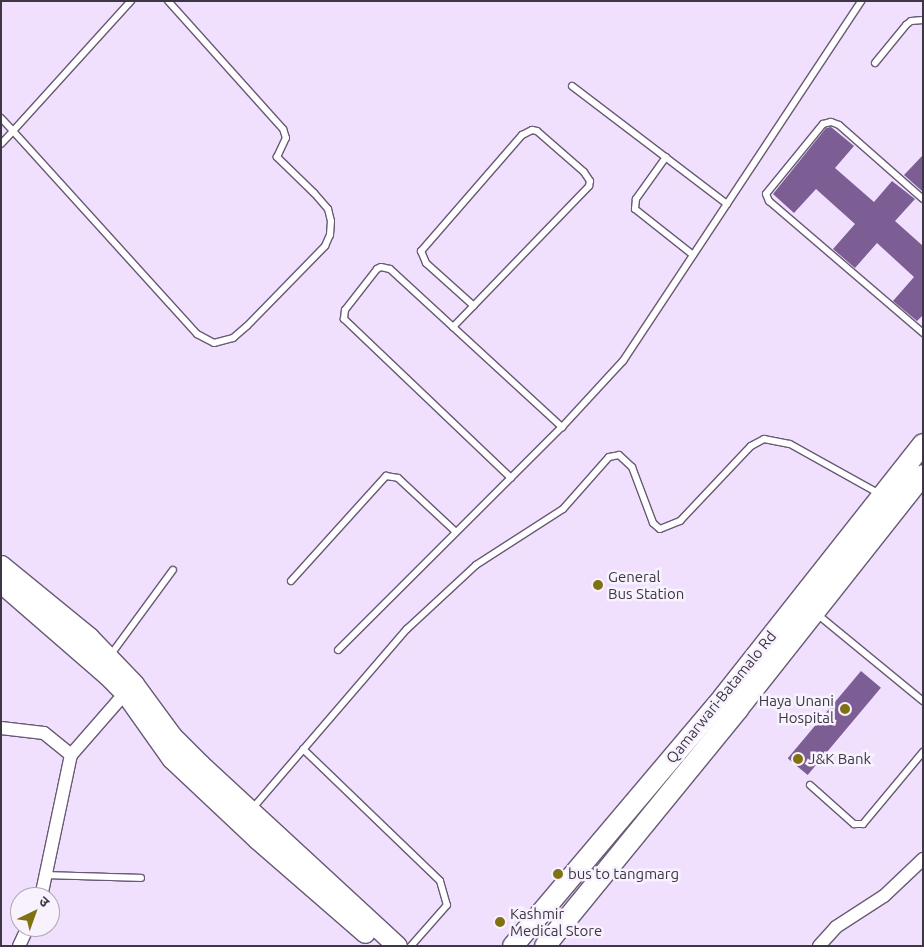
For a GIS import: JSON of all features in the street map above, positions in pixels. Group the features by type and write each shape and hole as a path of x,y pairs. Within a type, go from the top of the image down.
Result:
{"main road":[{"name":"Qamarwari-Batamalo Rd","path":"513,946 724,696 923,444"},
{"name":"Qamarwari-Batamalo Rd","path":"545,946 815,613 923,474"}],"street":[{"path":"1,565 109,658 134,684 172,736 397,946"},
{"path":"1,583 125,693 171,758 257,839 379,946"},
{"path":"44,887 71,755 125,693"},
{"path":"1,728 44,733 71,755"},
{"path":"819,946 836,927 884,896 923,859"}],"lane":[{"path":"1,144 131,1"},
{"path":"1,118 197,334 214,343 233,338 247,326 324,246 330,235 331,221 323,204 277,157 286,138 283,129 168,1"},
{"path":"338,650 562,427 623,361 861,1"},
{"path":"875,64 906,25 911,21 923,20"},
{"path":"572,86 727,204"},
{"path":"923,199 840,125 831,122 823,124 766,194 769,201 923,333"},
{"path":"454,327 589,186 590,181 584,172 537,131 532,130 522,136 421,251 426,263 474,306"},
{"path":"666,158 636,199 635,209 693,255"},
{"path":"511,478 348,323 344,315 377,269 386,266 562,427"},
{"path":"251,810 407,629 476,566 563,509 609,456 619,455 632,467 653,524 660,529 680,521 751,446 764,439 790,444 882,496"},
{"path":"292,581 386,476 398,478 456,532"},
{"path":"109,658 173,570"},
{"path":"815,613 923,701"},
{"path":"303,749 440,882 447,905 411,946"},
{"path":"810,785 854,824 863,824 923,752"},
{"path":"47,874 141,878"}],"building":[{"path":"831,127 854,146 835,168 874,202 892,181 915,199 895,221 923,246 923,315 917,321 893,301 914,277 877,243 855,268 833,249 855,224 816,189 794,213 773,194 826,128"},
{"path":"923,155 923,190 922,191 904,175"},
{"path":"861,671 881,688 808,775 788,758"}],"place":[{"name":"General Bus Station","path":"598,585"},
{"name":"Haya Unani Hospital","path":"845,709"},
{"name":"J&K Bank","path":"798,759"},
{"name":"bus to tangmarg","path":"558,874"},
{"name":"Kashmir Medical Store","path":"500,922"}]}
